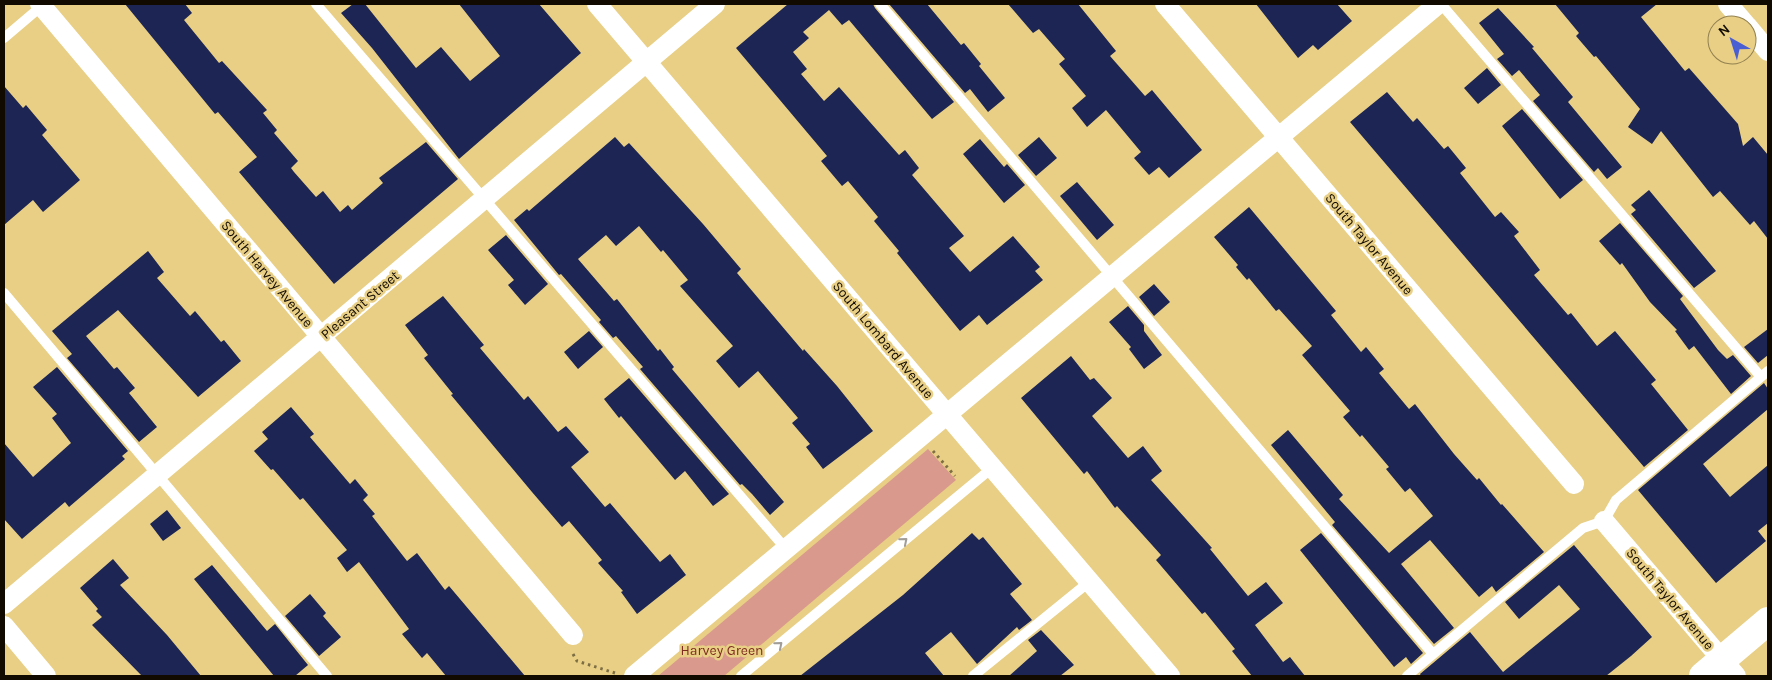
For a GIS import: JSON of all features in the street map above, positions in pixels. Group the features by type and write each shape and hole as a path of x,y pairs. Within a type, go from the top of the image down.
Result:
{"street":[{"name":"South Lombard Avenue","path":"597,4 1170,676"},
{"name":"Pleasant Street","path":"4,604 322,338 715,4"},
{"name":"South Taylor Avenue","path":"1165,4 1574,484"},
{"path":"634,676 1440,4"},
{"path":"1728,4 1738,15"},
{"name":"South Harvey Avenue","path":"42,5 573,635"},
{"path":"1757,37 1768,51"},
{"name":"South Taylor Avenue","path":"1604,521 1720,671"},
{"path":"1720,671 1768,621"},
{"path":"4,626 46,676"}],"lane":[{"path":"316,4 786,550"},
{"path":"880,4 1433,654"},
{"path":"1407,676 1584,528 1604,521 1616,500 1764,374 1440,4"},
{"path":"4,38 42,5"},
{"path":"4,293 327,676"},
{"path":"741,676 992,468"},
{"path":"973,676 1089,582"}],"path":[{"path":"931,449 955,476"},
{"path":"573,655 577,661 614,672"}],"green space":[{"name":"Harvey Green","path":"928,449 956,480 724,676 658,676"}],"building":[{"path":"125,4 185,4 192,13 184,20 219,63 222,61 267,110 263,113 277,130 274,133 298,161 291,168 316,197 323,191 340,212 348,205 352,210 383,183 379,178 426,142 458,179 334,284 239,172 257,157 218,112 215,114"},
{"path":"353,4 365,4 416,68 441,47 470,81 500,56 459,4 539,4 581,53 459,159 372,48 341,13"},
{"path":"788,4 873,4 954,102 932,119 849,20 842,25 829,10 803,32 809,38 793,52 807,69 801,74 824,101 839,87 899,155 905,150 919,168 912,175 964,236 949,248 970,272 1013,236 1040,267 1035,271 1043,280 987,325 979,315 960,331 897,253 899,251 874,221 878,217 848,181 842,186 821,161 827,156 736,48"},
{"path":"889,4 927,4 961,45 964,43 981,64 979,66 1005,98 988,112 970,89 965,93"},
{"path":"1008,4 1078,4 1116,51 1110,56 1145,96 1152,90 1202,150 1169,178 1159,167 1149,175 1134,158 1141,152 1106,110 1087,127 1072,108 1086,96 1059,64 1065,59 1039,29 1033,33"},
{"path":"1256,4 1337,4 1352,21 1318,50 1313,45 1298,58"},
{"path":"1555,4 1657,4 1641,17 1685,71 1689,68 1738,124 1743,146 1753,137 1768,155 1768,239 1754,221 1750,225 1720,191 1713,197 1661,131 1652,144 1628,127 1640,109 1596,56 1594,57 1576,36 1579,33"},
{"path":"1498,8 1534,47 1532,48 1573,97 1568,102 1622,167 1607,179 1598,168 1594,172 1533,101 1540,95 1519,70 1512,76 1497,59 1504,54 1479,23"},
{"path":"1487,68 1501,85 1478,104 1464,88"},
{"path":"4,86 23,108 26,105 47,130 42,135 80,180 43,212 33,200 4,225"},
{"path":"1387,92 1413,122 1417,118 1444,149 1448,146 1466,168 1460,173 1495,217 1501,212 1519,232 1514,236 1540,270 1534,275 1568,315 1571,313 1597,346 1615,331 1656,380 1651,384 1688,430 1644,467 1350,122"},
{"path":"1522,109 1583,180 1560,199 1502,126"},
{"path":"615,137 624,147 629,143 703,224 741,269 737,273 803,351 804,349 837,386 873,431 823,469 806,447 810,444 792,423 798,418 758,371 739,388 716,361 733,346 680,286 688,280 663,250 661,252 639,226 616,246 606,235 578,259 614,301 617,299 658,351 660,349 674,367 672,369 784,502 770,515 742,484 740,485 640,369 643,367 616,336 613,338 599,322 601,320 561,274 559,275 514,220 527,209 529,211"},
{"path":"1039,137 1057,158 1036,176 1018,155"},
{"path":"980,139 1004,167 1007,164 1025,185 1004,203 963,154"},
{"path":"1077,182 1114,225 1097,240 1060,196"},
{"path":"1649,190 1716,271 1694,288 1631,214 1636,210 1631,205"},
{"path":"1249,207 1336,311 1331,315 1361,352 1366,347 1384,369 1379,373 1409,409 1415,404 1454,454 1477,480 1479,478 1544,552 1496,592 1492,586 1479,597 1430,540 1401,564 1454,628 1434,644 1332,525 1335,522 1271,445 1288,430 1343,495 1339,499 1389,553 1433,516 1410,488 1405,492 1386,469 1389,467 1362,435 1360,437 1343,417 1350,411 1302,355 1312,346 1279,309 1276,311 1249,278 1247,280 1236,267 1238,265 1214,237"},
{"path":"1620,223 1683,296 1680,299 1718,350 1727,359 1733,355 1751,376 1731,394 1694,346 1689,350 1675,331 1677,330 1650,302 1622,263 1620,265 1599,241"},
{"path":"506,235 548,284 525,305 508,285 514,280 488,250"},
{"path":"148,251 164,272 157,278 190,316 195,311 221,342 224,340 241,361 198,397 118,310 86,336 114,369 117,367 135,388 129,393 157,427 139,442 67,358 72,354 52,331"},
{"path":"1154,284 1170,302 1154,316 1139,297"},
{"path":"443,296 484,345 480,348 524,400 528,396 558,432 566,426 589,452 571,467 605,507 610,503 660,562 670,554 686,575 637,614 621,592 623,591 598,563 602,560 569,521 562,527 451,395 453,394 424,358 428,355 405,325"},
{"path":"1128,306 1144,325 1144,331 1162,355 1144,369 1129,349 1131,347 1109,322"},
{"path":"1768,329 1768,355 1758,363 1744,347"},
{"path":"589,331 603,347 578,369 564,352"},
{"path":"1071,356 1090,380 1094,378 1112,398 1092,416 1128,458 1143,446 1162,471 1151,480 1212,548 1210,549 1248,596 1266,582 1283,603 1255,625 1283,662 1290,657 1305,676 1252,676 1232,651 1235,649 1205,612 1202,614 1156,560 1161,555 1117,506 1115,508 1087,471 1084,474 1021,398"},
{"path":"57,367 128,451 122,456 125,459 69,507 65,502 22,539 4,519 4,443 33,477 71,443 52,418 57,414 33,387"},
{"path":"629,378 729,494 713,506 685,471 675,480 621,416 619,418 604,399"},
{"path":"1764,383 1768,389 1768,409 1703,464 1730,497 1768,465 1768,523 1758,531 1766,541 1716,583 1638,490"},
{"path":"291,407 314,434 310,437 350,484 355,479 368,495 363,500 375,514 372,516 407,561 417,553 445,590 449,586 525,676 446,676 427,653 422,658 402,634 409,629 359,562 347,572 337,558 347,550 303,498 300,500 273,469 271,470 254,451 268,439 262,432"},
{"path":"167,510 181,528 163,541 150,524"},
{"path":"972,533 979,540 983,537 1022,584 1010,594 1032,620 1019,630 1017,627 977,664 951,632 925,653 944,676 800,676 903,595"},
{"path":"1321,533 1423,653 1411,664 1406,657 1394,667 1300,550"},
{"path":"1574,545 1652,637 1631,656 1606,676 1421,676 1420,674 1470,632 1503,672 1580,609 1559,585 1519,619 1505,602"},
{"path":"113,559 129,578 120,585 167,635 201,676 142,676 92,625 102,617 96,611 98,609 80,588"},
{"path":"212,565 267,631 275,624 308,665 295,676 274,676 194,579"},
{"path":"310,594 326,613 323,616 341,637 319,656 285,616"},
{"path":"1041,630 1074,665 1060,676 1009,676 1037,651 1028,640"}]}
